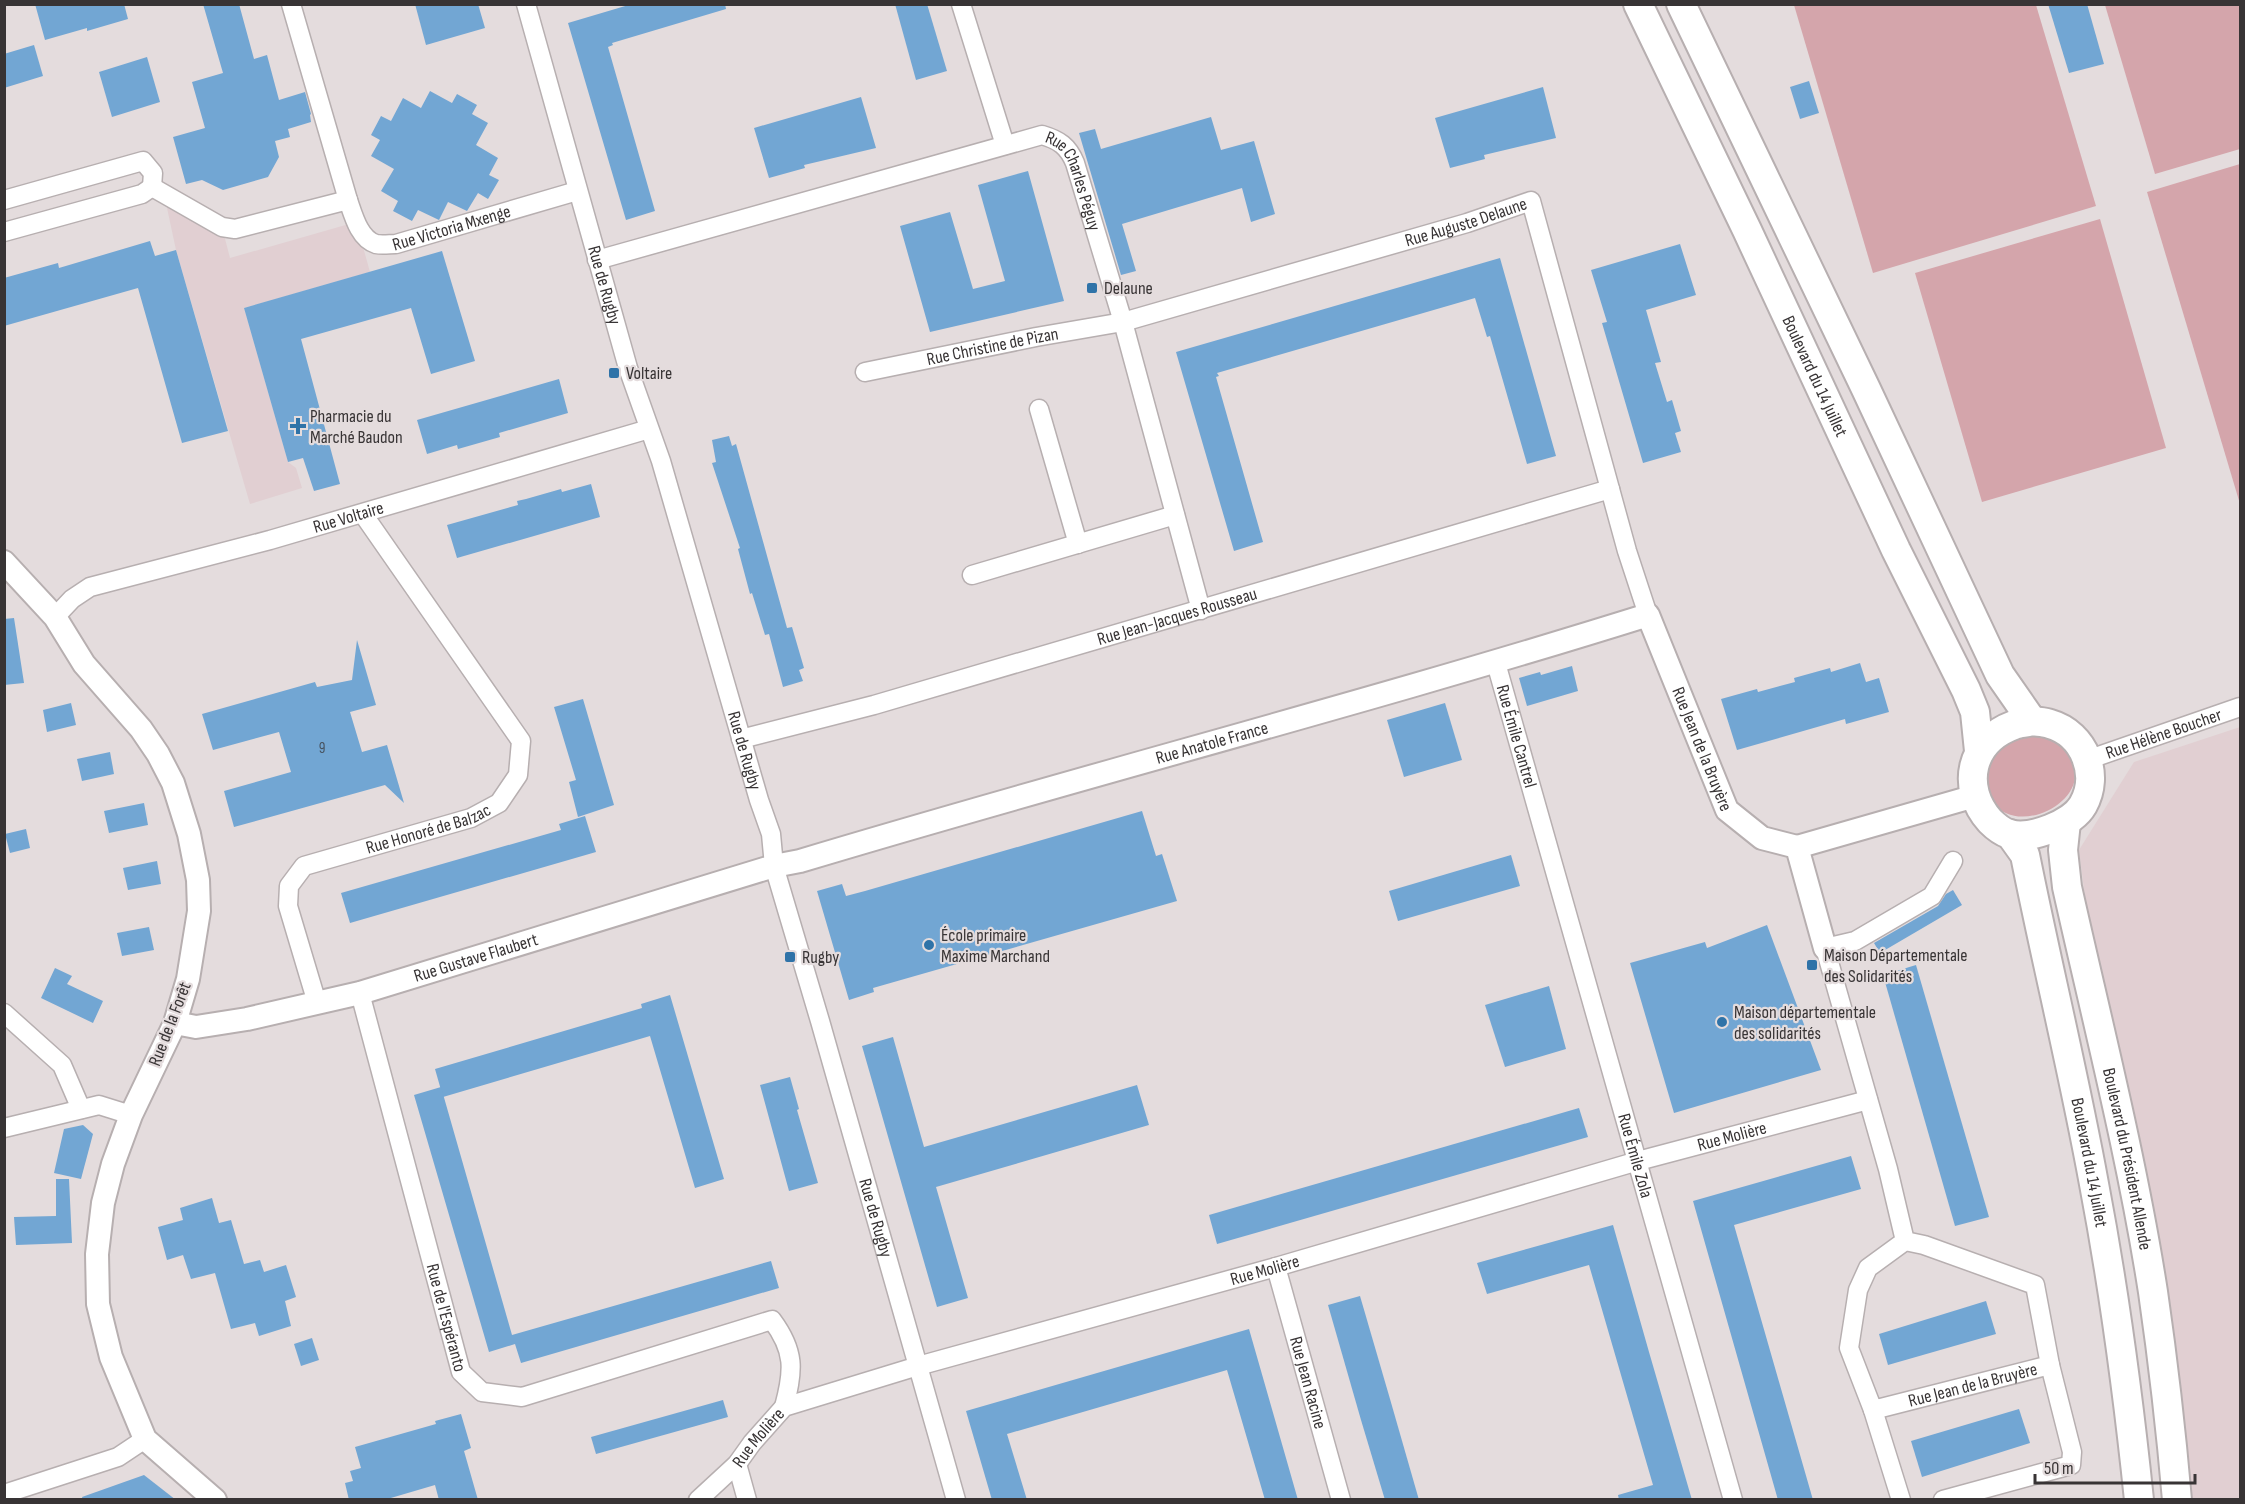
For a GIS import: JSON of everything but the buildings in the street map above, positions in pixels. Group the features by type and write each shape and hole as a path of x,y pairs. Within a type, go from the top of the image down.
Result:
{"main road":[{"name":"Boulevard du 14 Juillet","path":"1638,4 1747,230 1896,550 1966,690 1974,712 1979,751 1972,771 1975,796 1982,811 1994,825 2010,834 2025,855 2094,1183 2113,1294 2132,1430 2139,1500"},
{"path":"1681,4 2000,675 2032,722"},
{"path":"1979,751 1994,737 2014,725 2032,722 2050,724 2069,733 2082,747 2090,766 2091,788 2082,807 2066,822 2033,834 2010,834"},
{"name":"Boulevard du Président Allende","path":"2066,822 2063,850 2067,887 2132,1185 2152,1291 2172,1436 2177,1500"}],"street":[{"name":"Rue Victoria Mxenge","path":"291,4 348,200 356,222 366,237 376,243 396,244 577,191"},
{"name":"Rue de Rugby","path":"526,4 631,378 661,461 741,739 771,834 774,866 956,1500"},
{"path":"961,4 1005,145"},
{"name":"Rue Charles Péguy","path":"597,260 1042,135 1058,140 1070,151 1123,322 1201,610"},
{"path":"4,200 143,161 153,173 152,187"},
{"path":"152,187 222,226 235,229 348,200"},
{"path":"4,232 142,194 152,187"},
{"name":"Rue Auguste Delaune","path":"1123,322 1467,223 1531,201 1627,551 1648,615"},
{"name":"Rue Christine de Pizan","path":"865,372 1036,337 1123,322"},
{"path":"1039,409 1078,544"},
{"name":"Rue Voltaire","path":"55,617 72,599 90,587 363,514 649,429"},
{"name":"Rue Jean-Jacques Rousseau","path":"741,739 874,705 1610,489"},
{"name":"Rue Honoré de Balzac","path":"317,1003 288,906 289,886 304,866 471,818 499,803 518,775 521,741 363,514"},
{"path":"972,575 1175,515"},
{"name":"Rue de la Forêt","path":"4,562 55,617 84,664 141,729 158,754 173,783 189,834 198,880 199,911 188,979 175,1023 131,1115 113,1164 103,1203 97,1254 98,1304 111,1357 145,1439 215,1500"},
{"name":"Rue Anatole France","path":"774,866 800,861 1262,727 1496,663 1648,615"},
{"name":"Rue Jean de la Bruyère","path":"1648,615 1727,810 1762,838 1797,847"},
{"name":"Rue Émile Cantrel","path":"1496,663 1539,811"},
{"name":"Rue Hélène Boucher","path":"2087,760 2241,707"},
{"path":"1901,1500 1873,1410 1849,1348 1858,1290 1868,1268 1905,1241 1888,1169 1797,847 1975,796"},
{"name":"Rue Émile Zola","path":"1539,811 1733,1500"},
{"path":"1824,948 1854,941 1932,896 1953,861"},
{"name":"Rue Gustave Flaubert","path":"175,1023 196,1027 360,993 774,866"},
{"name":"Rue de l'Espéranto","path":"360,993 461,1372 482,1392 522,1397 772,1320 785,1338 790,1351 789,1386 784,1407"},
{"path":"4,1013 62,1065 81,1109"},
{"name":"Rue Molière","path":"698,1500 737,1464 784,1407 918,1366 1276,1267 1638,1161 1868,1100"},
{"path":"4,1128 99,1105 131,1115"},
{"name":"Rue Jean de la Bruyère","path":"1873,1410 2050,1365 2036,1285 1924,1245 1905,1241"},
{"name":"Rue Jean Racine","path":"1276,1267 1341,1500"},
{"path":"1943,1500 2071,1465 2072,1452 2050,1365"},
{"path":"2127,1500 2132,1430"},
{"path":"4,1494 118,1457 145,1439"},
{"path":"737,1464 747,1500"}],"shaded area":[{"path":"1794,5 2036,5 2096,206 1873,273"},
{"path":"2105,5 2240,5 2240,149 2155,174"},
{"path":"2240,164 2240,504 2147,192"},
{"path":"164,194 222,227 230,258 356,222 370,272 244,308 288,462 296,468 302,488 250,504 176,250"},
{"path":"2100,219 2166,448 1982,502 1915,273"},
{"path":"2240,727 2240,1499 2185,1499 2101,1024 2079,850 2134,762"},
{"path":"2035,734 2057,741 2067,752 2075,773 2072,787 2064,799 2051,809 2036,815 2020,816 2005,813 1985,792 1985,759 2005,741"}],"place":[{"name":"Delaune","path":"1092,288"},
{"name":"Voltaire","path":"614,373"},
{"name":"Pharmacie du Marché Baudon","path":"298,426"},
{"name":"École primaire Maxime Marchand","path":"929,945"},
{"name":"Rugby","path":"790,957"},
{"name":"Maison Départementale des Solidarités","path":"1812,965"},
{"name":"Maison départementale des solidarités","path":"1722,1022"}]}
